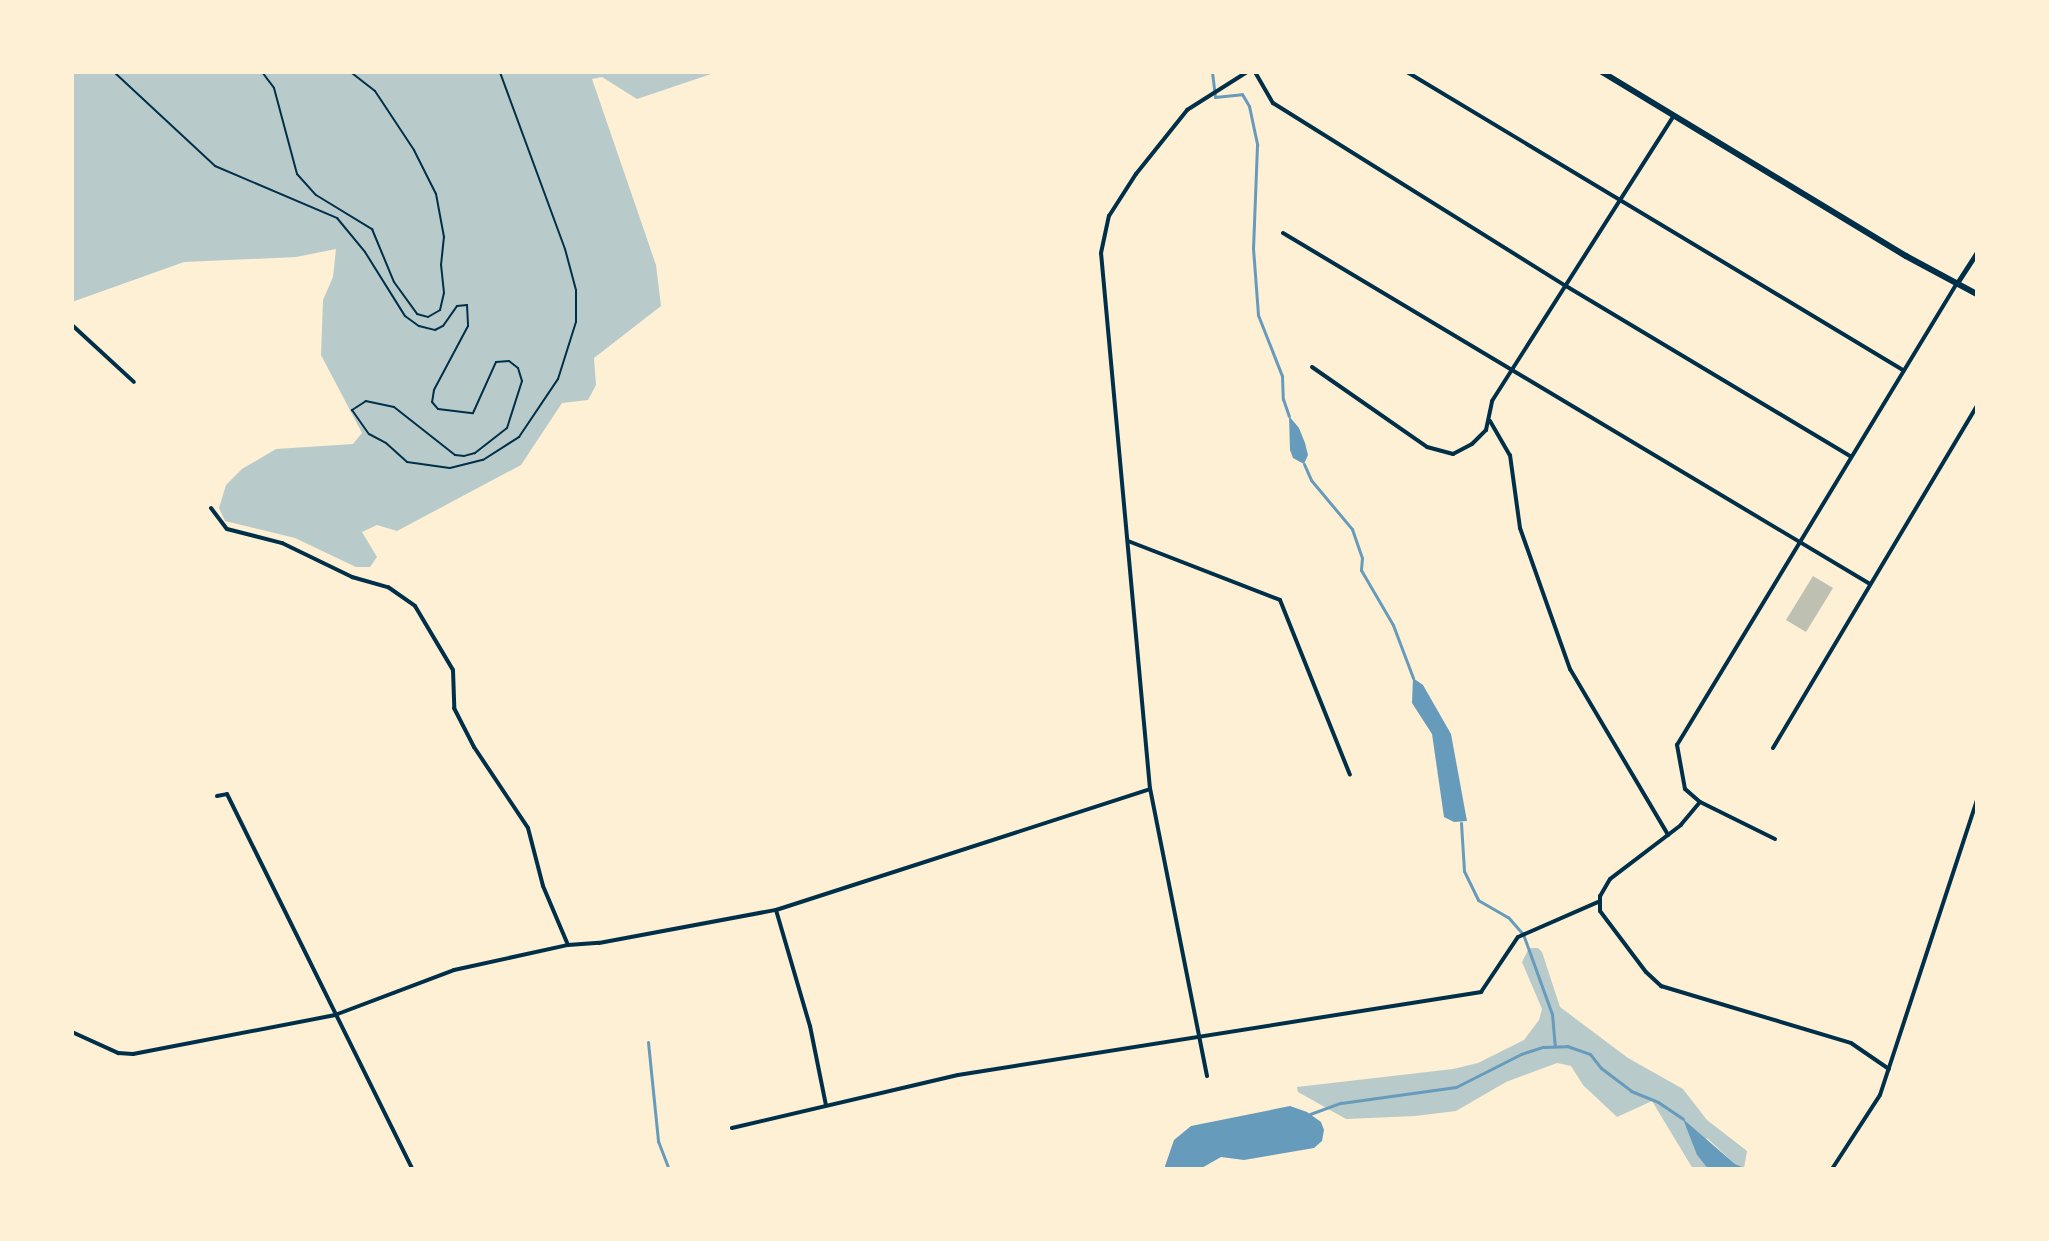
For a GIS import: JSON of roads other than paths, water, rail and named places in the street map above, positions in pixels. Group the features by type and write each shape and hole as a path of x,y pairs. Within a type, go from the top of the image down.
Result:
{"main road":[{"path":"1602,72 1977,294"}],"street":[{"path":"1207,1076 1150,789 1101,253 1109,216 1136,174 1187,110 1247,72"},
{"path":"1255,72 1273,103 1566,286 1850,456"},
{"path":"1407,72 1903,370"},
{"path":"1312,367 1427,447 1453,454 1472,444 1490,421 1492,401 1674,115"},
{"path":"1283,233 1870,584"},
{"path":"1775,839 1700,802 1685,789 1677,745 1850,456 1977,252"},
{"path":"72,325 134,382"},
{"path":"1773,748 1977,406"},
{"path":"1490,421 1510,455 1520,528 1570,669 1668,835"},
{"path":"211,508 227,529 282,543 352,577 388,587 415,606 453,670 454,708 474,747 528,828 543,886 568,945"},
{"path":"1128,541 1280,600 1350,775"},
{"path":"72,1032 118,1053 133,1054 335,1015 454,970 568,945 599,943 776,910 1150,789"},
{"path":"217,796 227,794 412,1169"},
{"path":"1832,1169 1871,1113 1889,1069 1977,800"},
{"path":"732,1128 958,1075 1481,992 1523,934 1598,902 1610,879 1694,813 1700,802"},
{"path":"1598,902 1646,972 1661,986 1840,1039 1881,1061 1889,1069"},
{"path":"776,910 810,1026 826,1105"}],"water":[{"path":"1289,416 1299,428 1305,443 1308,455 1304,464 1293,458 1290,450"},
{"path":"1413,678 1423,685 1451,734 1467,821 1454,822 1444,817 1432,734 1412,703"},
{"path":"1290,1106 1307,1112 1321,1122 1324,1130 1322,1141 1314,1148 1244,1160 1221,1157 1200,1169 1164,1169 1174,1140 1191,1126"},
{"path":"1683,1119 1735,1164 1747,1169 1708,1169 1697,1155"}],"waterway":[{"path":"1212,72 1215,97 1242,94 1249,106 1257,145 1253,248 1258,315 1282,376 1283,399 1289,416"},
{"path":"1304,464 1311,480 1352,529 1362,558 1361,570 1393,625 1413,678"},
{"path":"1461,823 1464,871 1478,900 1508,917 1523,934 1552,1014 1555,1046"},
{"path":"648,1042 658,1141 669,1169"},
{"path":"1310,1114 1341,1103 1456,1087 1521,1054 1543,1047 1567,1046 1590,1054 1601,1068 1631,1091 1658,1102 1683,1119"}]}
